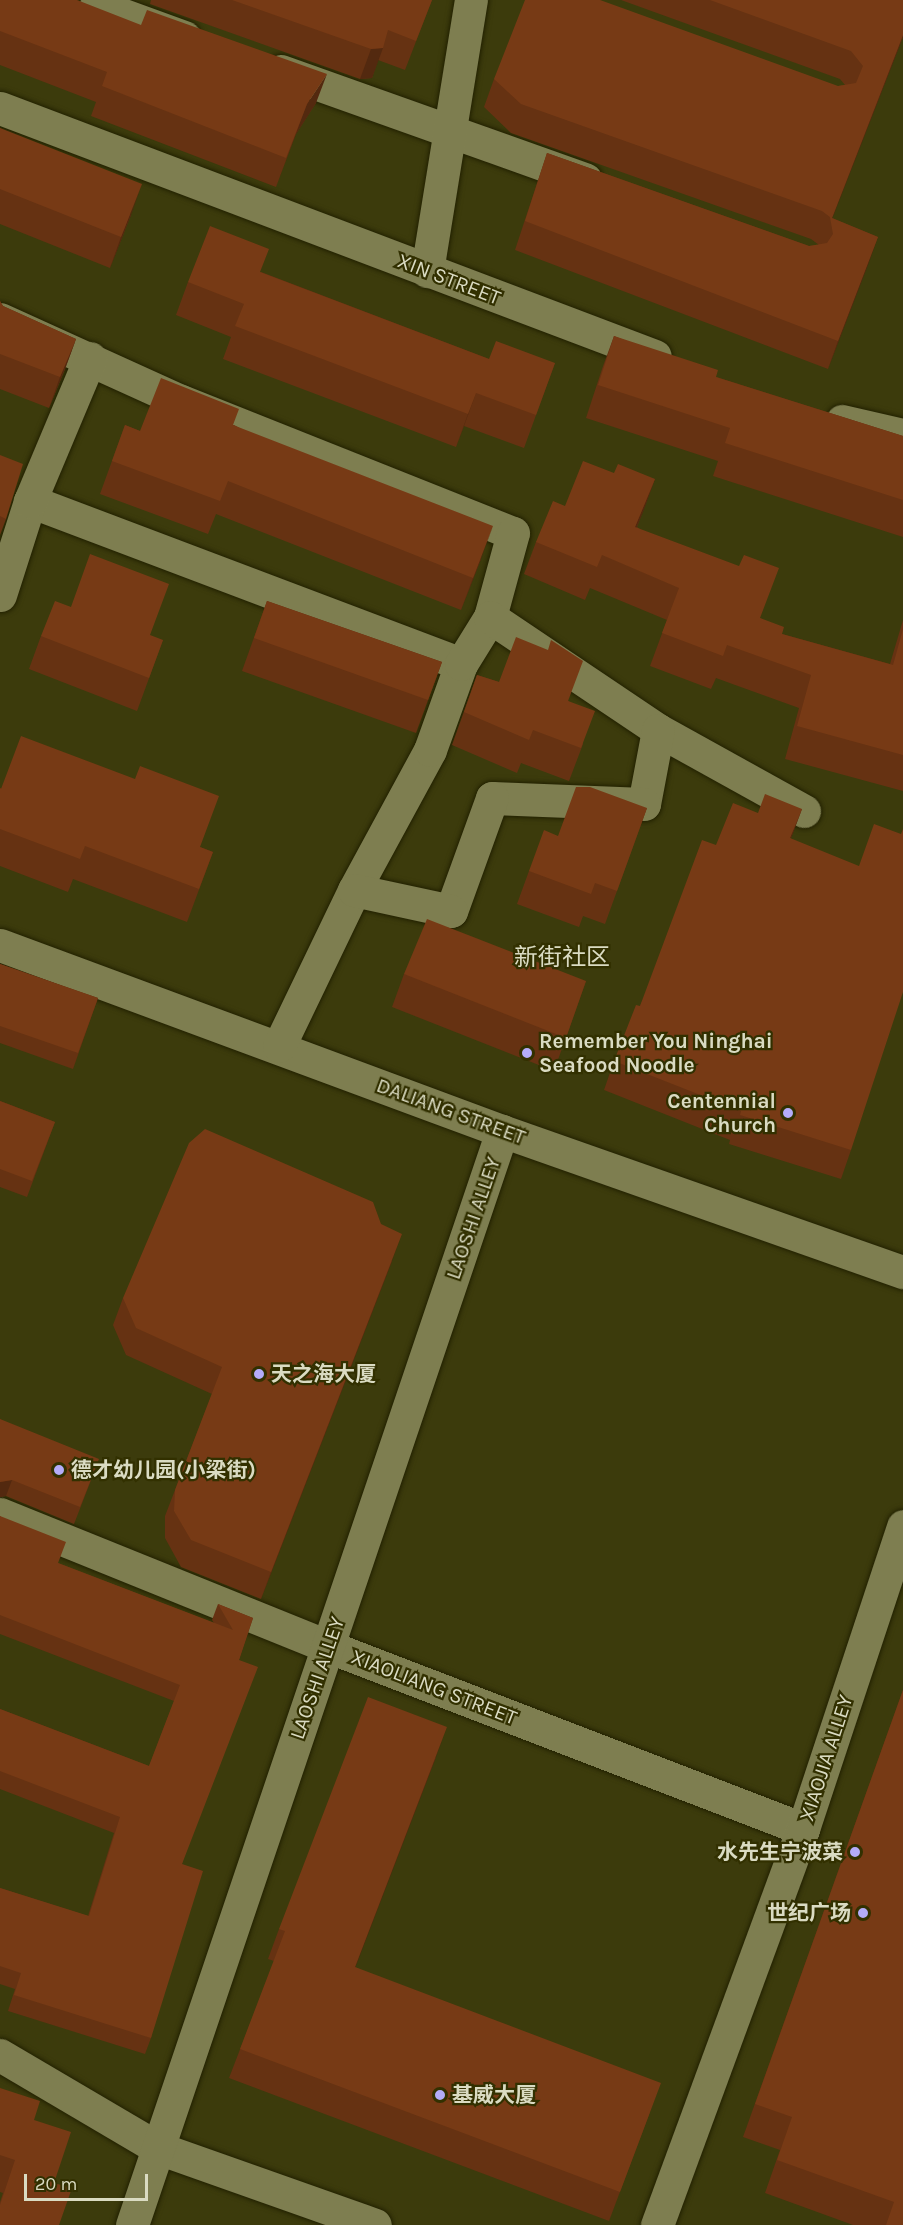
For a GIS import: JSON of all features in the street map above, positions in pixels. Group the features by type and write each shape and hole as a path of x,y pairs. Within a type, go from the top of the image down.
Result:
{"street":[{"path":"427,271 447,130 471,0"},
{"path":"96,5 217,48"},
{"path":"250,60 615,190"},
{"name":"XIN STREET","path":"0,108 682,366"},
{"path":"0,319 90,358 181,402 513,534 490,617 461,664 430,750 354,890 279,1046"},
{"path":"0,595 36,487 90,358"},
{"path":"815,414 903,435"},
{"path":"10,460 36,487 461,664"},
{"path":"490,617 658,730 804,811"},
{"path":"354,890 451,911 492,798 644,804 658,730"},
{"name":"DALIANG STREET","path":"0,945 279,1046 502,1131 903,1272"},
{"name":"LAOSHI ALLEY","path":"132,2225 502,1131"},
{"name":"XIAOLIANG STREET","path":"0,1514 327,1646 803,1829"},
{"name":"XIAOJIA ALLEY","path":"657,2225 803,1829 903,1526"},
{"path":"0,2055 158,2148 375,2225"}],"building":[{"path":"0,0 77,0 141,25 147,10 327,74 307,104 286,158 102,86 107,72 0,31"},
{"path":"232,0 432,0 416,41 388,30 383,48 371,49"},
{"path":"525,0 600,0 838,86 856,83 863,66 851,51 710,0 903,0 903,35 832,218 878,237 838,341 525,221 547,153 809,246 827,243 833,234 830,217 822,211 521,104 494,79"},
{"path":"0,128 142,184 121,237 0,189"},
{"path":"210,226 269,249 260,272 489,359 496,341 555,363 536,415 476,393 468,414 235,326 244,304 188,282"},
{"path":"0,301 3,306 76,339 60,377 0,354"},
{"path":"614,336 718,370 716,377 903,436 903,500 725,443 730,428 598,385"},
{"path":"161,378 239,409 233,425 493,526 473,578 228,481 220,501 112,461 125,425 140,431"},
{"path":"0,455 23,464 6,519 0,516"},
{"path":"583,461 614,473 618,464 655,479 635,527 739,566 744,555 779,568 760,618 784,627 782,634 893,665 903,629 903,755 797,726 811,675 727,645 723,656 662,633 679,588 602,555 597,567 536,542 553,501 565,506"},
{"path":"90,554 169,584 150,635 163,640 149,678 41,636 55,601 71,607"},
{"path":"267,601 442,662 428,700 254,638"},
{"path":"516,637 548,650 551,640 583,661 568,701 595,711 581,748 533,730 529,740 464,712 477,675 499,682"},
{"path":"21,736 135,779 140,766 219,796 200,847 213,852 199,889 85,846 80,859 0,829 0,788"},
{"path":"576,787 590,787 647,808 617,891 595,883 591,894 529,871 544,830 558,836"},
{"path":"765,794 802,809 790,838 859,866 874,824 901,834 903,829 903,992 851,1150 740,1115 741,1111 614,1061 636,1005 640,1006 702,840 716,845 733,803 758,813"},
{"path":"427,919 586,981 566,1038 404,974"},
{"path":"0,964 98,998 78,1053 0,1026"},
{"path":"0,1101 55,1122 32,1181 0,1169"},
{"name":"天之海大厦","path":"205,1129 373,1202 381,1224 402,1234 271,1572 191,1540 174,1511 175,1490 222,1367 136,1328 123,1298 189,1143"},
{"path":"0,1419 99,1459 80,1507 12,1480 0,1482"},
{"path":"0,1516 66,1542 58,1563 233,1630 218,1604 253,1618 239,1660 258,1667 182,1864 203,1871 151,2038 14,1995 21,1973 0,1966 0,1888 89,1916 120,1817 0,1771 0,1709 149,1766 180,1685 0,1615"},
{"name":"世纪广场","path":"903,1690 903,2225 886,2225 894,2202 777,2160 792,2117 755,2104"},
{"path":"368,1697 447,1727 355,1967 661,2083 620,2192 240,2049 285,1931 279,1929"},
{"path":"0,2088 40,2101 34,2120 71,2132 54,2183 72,2188 59,2225 0,2225 0,2205 15,2160 0,2155"}],"place":[{"name":"Remember You Ninghai Seafood Noodle","path":"527,1053"},
{"name":"Centennial Church","path":"788,1113"},
{"name":"天之海大厦","path":"259,1374"},
{"name":"德才幼儿园(小梁街)","path":"59,1470"},
{"name":"水先生宁波菜","path":"855,1852"},
{"name":"世纪广场","path":"863,1913"},
{"name":"基威大厦","path":"440,2095"}],"district":[{"name":"新街社区","path":"562,958"}]}
